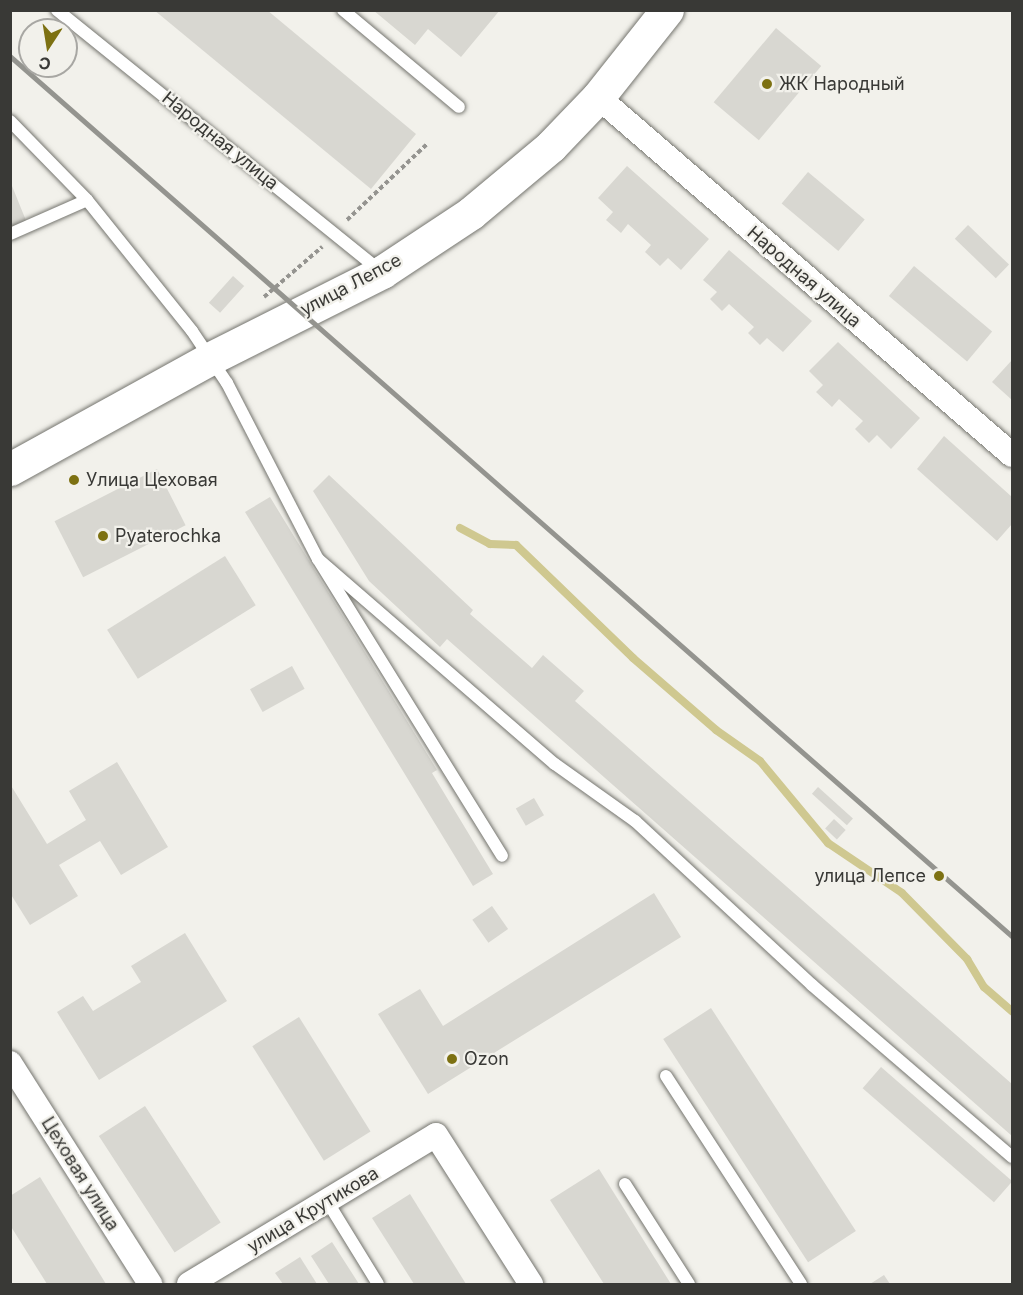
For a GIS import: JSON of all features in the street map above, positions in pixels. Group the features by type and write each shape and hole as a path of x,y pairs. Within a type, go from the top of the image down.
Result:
{"main road":[{"name":"улица Лепсе","path":"10,469 209,359 382,272 471,213 550,146 598,97 667,10"}],"street":[{"name":"Народная улица","path":"598,97 1012,455"},
{"name":"Цеховая улица","path":"10,1062 150,1284"},
{"name":"улица Крутикова","path":"189,1284 436,1135 531,1284"}],"lane":[{"name":"Народная улица","path":"57,10 382,272"},
{"path":"343,10 459,107"},
{"path":"10,121 87,200 161,289 227,383 318,559 502,856"},
{"path":"10,234 87,200"},
{"path":"318,559 555,764 635,821 812,985 1012,1157"},
{"path":"666,1076 801,1284"},
{"path":"625,1184 688,1284"},
{"path":"327,1201 378,1284"}],"path":[{"path":"260,299 427,144"}],"building":[{"path":"154,10 267,10 416,134 371,189"},
{"path":"373,10 500,10 461,57 428,29 415,45"},
{"name":"ЖК Народный","path":"776,28 821,66 759,140 714,102"},
{"path":"627,166 709,239 681,270 668,258 660,266 645,252 651,245 628,224 621,233 606,220 613,212 598,198"},
{"path":"808,172 865,220 838,251 782,203"},
{"path":"10,181 27,223 10,229"},
{"path":"968,225 1009,265 996,278 955,239"},
{"path":"729,250 812,321 783,352 767,338 760,345 748,333 754,327 729,304 722,311 710,299 717,292 703,280"},
{"path":"914,266 992,332 967,361 889,296"},
{"path":"233,276 244,286 220,313 209,303"},
{"path":"838,342 920,418 891,449 877,435 869,443 855,429 863,421 839,399 832,407 816,392 823,385 809,371"},
{"path":"1012,360 1012,400 992,382"},
{"path":"944,436 1012,497 1012,524 997,541 917,469"},
{"path":"157,469 186,525 83,577 55,521"},
{"path":"329,475 473,610 470,614 532,668 543,655 584,691 575,701 1012,1084 1012,1136 447,639 440,647 369,581 313,491"},
{"path":"270,497 437,770 432,773 493,874 473,886 245,512"},
{"path":"225,556 256,605 138,679 107,630"},
{"path":"292,666 305,689 263,712 250,689"},
{"path":"117,762 168,847 121,875 100,841 59,865 78,896 30,925 10,893 10,784 47,844 86,820 69,791"},
{"path":"818,787 853,818 847,825 812,794"},
{"path":"534,798 544,815 526,826 516,808"},
{"path":"834,819 846,830 837,839 825,829"},
{"path":"654,893 681,937 428,1094 378,1014 420,989 443,1026"},
{"path":"492,906 508,929 488,943 472,920"},
{"path":"185,933 227,1001 99,1080 57,1012 83,996 93,1011 141,982 131,966"},
{"path":"711,1008 856,1231 808,1262 663,1039"},
{"path":"299,1017 371,1131 324,1161 252,1046"},
{"path":"881,1067 1012,1181 994,1202 863,1088"},
{"path":"145,1106 221,1223 175,1253 99,1136"},
{"path":"599,1169 671,1284 604,1284 550,1200"},
{"path":"40,1177 106,1284 47,1284 10,1225 10,1196"},
{"path":"410,1194 466,1284 414,1284 372,1218"},
{"path":"332,1242 359,1284 329,1284 311,1256"},
{"path":"300,1257 317,1284 283,1284 275,1273"},
{"path":"884,1275 890,1284 870,1284"}],"waterway":[{"path":"460,528 490,544 516,545 633,658 716,730 760,761 828,843 902,893 967,959 984,987 1012,1011"}],"railway":[{"path":"10,56 1012,936"}],"place":[{"name":"ЖК Народный","path":"767,84"},
{"name":"Улица Цеховая","path":"74,480"},
{"name":"Pyaterochka","path":"103,536"},
{"name":"улица Лепсе","path":"939,876"},
{"name":"Ozon","path":"452,1059"}]}
